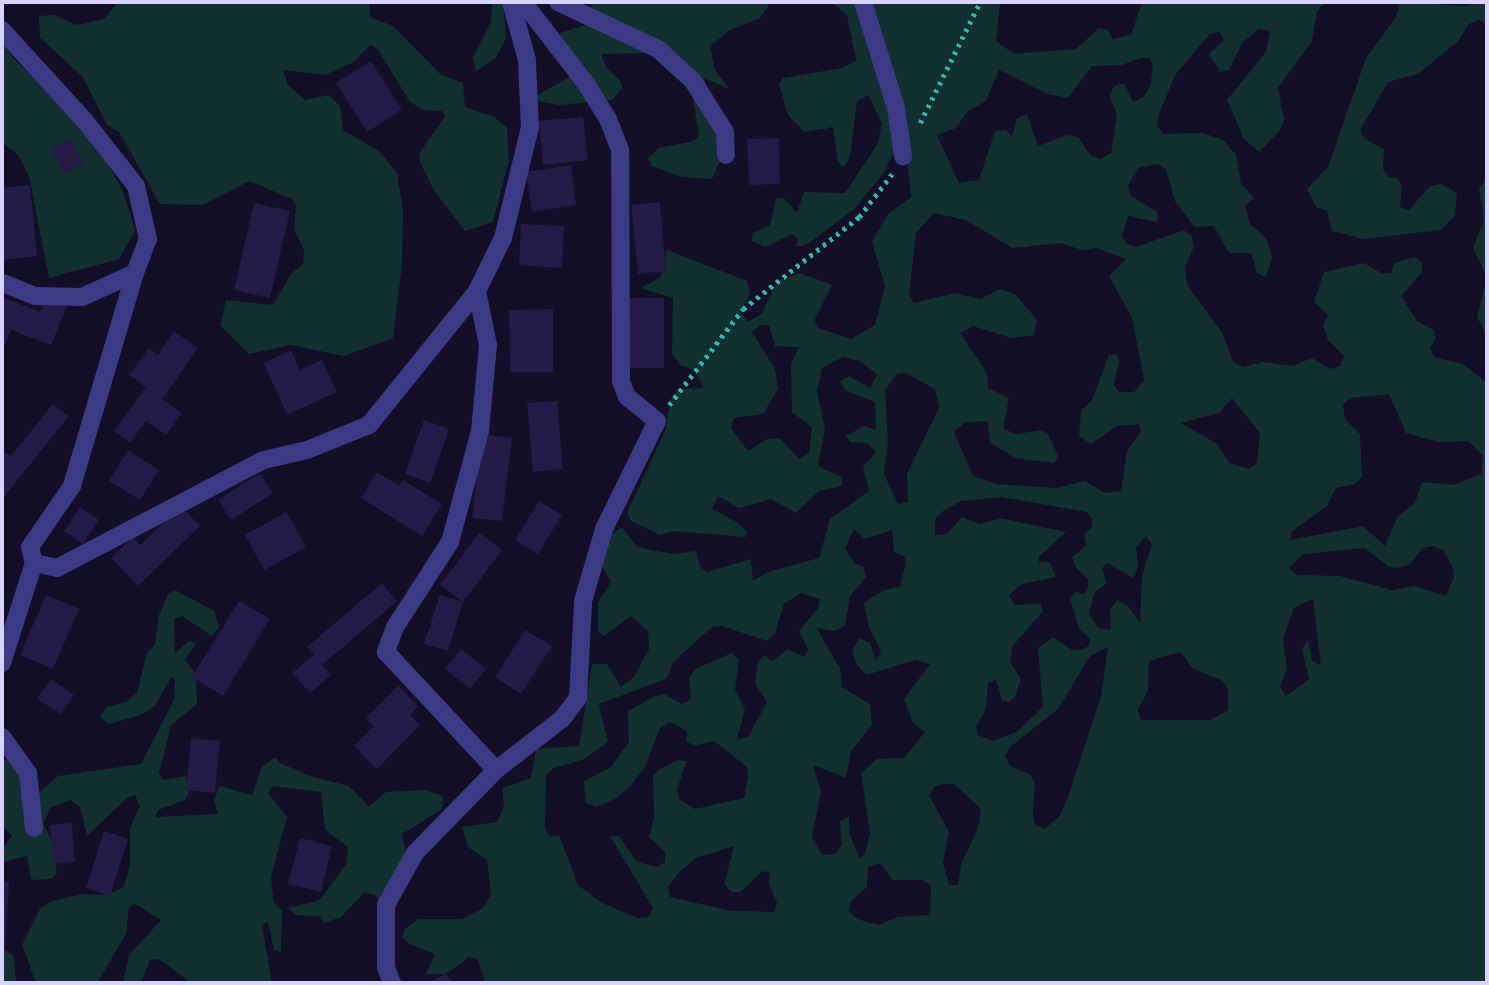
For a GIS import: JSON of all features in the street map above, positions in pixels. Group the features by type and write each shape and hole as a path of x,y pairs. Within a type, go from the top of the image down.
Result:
{"street":[{"path":"34,563 57,568 264,460 307,450 369,425 477,291 503,238 530,127 527,60 511,2"},
{"path":"392,983 386,967 386,905 415,853 496,769 562,719 578,698 583,601 604,529 657,421 628,397 621,382 620,150 608,119 587,85 523,2"},
{"path":"558,2 658,49 693,80 724,132 726,155"},
{"path":"863,2 896,108 902,156"},
{"path":"2,30 85,121 136,186 148,239 135,273 72,486 30,547 34,563 2,663"},
{"path":"2,283 35,296 82,297 135,273"},
{"path":"477,291 488,345 480,431 450,541 395,627 386,652 496,769"},
{"path":"2,737 28,773 34,828"}],"path":[{"path":"657,421 743,309 859,217 902,156 980,2"}],"green space":[{"path":"118,2 369,2 370,17 393,26 440,74 463,83 465,107 494,117 507,128 509,160 493,222 465,231 433,189 419,160 420,152 445,117 442,111 424,110 410,102 377,48 370,45 354,62 325,75 283,70 288,85 305,100 329,95 340,106 343,130 379,151 397,173 403,210 402,265 393,338 344,356 291,345 249,354 220,325 226,300 273,305 291,274 303,264 304,250 294,229 296,206 292,199 249,181 203,205 160,204 119,132 107,125 82,76 40,38 39,16 54,15 76,25 104,19"},
{"path":"492,2 503,2 506,38 496,58 476,71 473,57 491,22"},
{"path":"589,2 771,2 760,18 730,30 710,46 715,70 729,89 704,78 722,157 712,179 681,177 652,166 648,158 659,148 694,141 699,135 691,88 652,53 601,54 607,69 620,80 622,88 612,100 559,105 541,102 536,96 571,76 578,62 557,39 561,32 602,21"},
{"path":"831,2 1000,2 996,41 1014,54 1076,49 1099,28 1108,30 1112,39 1131,35 1142,2 1325,2 1317,11 1312,41 1278,88 1284,120 1280,130 1259,152 1244,139 1227,100 1266,52 1270,31 1259,29 1243,42 1229,70 1220,72 1209,54 1224,40 1219,31 1209,35 1175,75 1159,114 1157,125 1163,134 1203,133 1223,140 1236,155 1241,184 1254,198 1245,205 1250,224 1266,238 1272,258 1266,277 1257,273 1251,253 1229,253 1214,226 1194,227 1175,201 1166,170 1158,164 1138,168 1128,186 1131,196 1157,212 1157,222 1128,216 1122,236 1127,244 1136,247 1184,230 1192,237 1194,247 1185,266 1187,285 1223,334 1233,362 1243,367 1263,362 1292,366 1312,358 1330,369 1340,366 1344,356 1328,340 1323,325 1328,315 1314,302 1324,272 1364,263 1381,273 1391,273 1394,263 1414,257 1422,262 1422,272 1401,296 1417,321 1434,330 1436,339 1430,348 1434,357 1463,364 1487,383 1487,983 486,983 477,959 469,957 446,974 426,974 435,954 409,944 402,937 405,929 418,919 462,919 483,908 491,894 487,860 468,847 462,827 497,822 504,807 502,788 531,778 536,749 579,746 592,664 607,664 621,687 634,677 649,649 648,631 631,616 604,636 598,632 598,602 611,582 600,563 609,536 622,527 637,547 674,554 696,551 700,567 707,572 751,559 753,581 768,572 819,558 830,519 869,491 863,467 876,452 867,443 850,442 846,436 864,426 876,430 875,402 846,391 840,381 849,376 870,388 877,374 860,361 843,357 822,368 817,391 825,429 818,466 842,477 842,486 819,491 796,513 771,499 739,508 718,496 712,509 735,521 747,531 746,537 673,531 660,535 631,521 627,513 665,431 671,399 678,389 704,388 694,370 680,365 672,354 673,298 641,288 661,277 667,250 747,281 750,293 741,312 748,322 762,313 777,281 800,273 832,285 814,321 818,328 851,339 875,325 885,286 872,242 888,214 911,197 906,147 895,150 883,174 854,209 808,244 796,247 798,239 792,234 765,247 751,241 753,233 770,225 776,198 784,198 797,213 804,192 845,193 877,145 882,124 868,95 857,101 850,157 844,167 838,162 833,127 804,132 788,115 779,84 783,78 842,68 856,60 847,15","holes":["1140,58 1150,58 1153,66 1150,87 1143,97 1133,102 1124,83 1114,86 1109,96 1117,115 1111,153 1101,159 1091,156 1078,137 1067,135 1038,146 1027,114 1017,118 1012,137 1006,130 995,131 979,180 959,183 937,135 956,128 967,112 986,101 999,70 1047,94 1068,98 1092,66 1122,65","934,213 966,220 1012,248 1060,243 1082,250 1096,248 1126,259 1109,276 1132,318 1144,380 1134,392 1119,392 1114,385 1119,362 1117,354 1109,355 1092,400 1081,411 1079,436 1091,444 1117,426 1139,424 1141,431 1127,451 1121,491 1105,493 1085,481 1055,488 996,484 973,476 954,432 965,422 988,421 990,443 1016,458 1054,463 1058,456 1048,434 1041,430 1017,434 1003,429 1009,398 988,388 987,373 960,333 973,326 1011,338 1034,335 1037,320 1016,295 1001,289 980,299 955,293 914,303 909,296 916,233","761,325 769,325 775,346 799,347 791,364 792,412 812,427 809,453 799,459 780,438 767,439 748,451 731,428 734,418 763,414 778,389 775,369 752,332","906,373 935,389 939,408 907,474 908,502 898,504 884,474 888,442 885,390 897,374","1389,394 1406,433 1438,442 1469,441 1483,456 1481,474 1453,485 1422,482 1415,503 1397,517 1385,546 1363,526 1290,540 1292,531 1327,506 1336,488 1355,484 1362,477 1360,434 1345,419 1343,405 1350,398","1232,398 1260,433 1257,463 1249,469 1229,463 1217,444 1181,423 1219,413","1001,497 1087,512 1092,519 1092,527 1084,534 1086,546 1072,557 1076,568 1088,579 1088,587 1084,594 1076,592 1070,598 1079,629 1090,639 1089,646 1072,650 1053,637 1038,648 1043,707 1017,732 992,741 978,735 976,727 986,709 988,683 996,680 1002,700 1009,702 1015,697 1021,679 1010,662 1012,647 1043,611 1041,604 1015,605 1009,595 1022,584 1056,577 1050,562 1039,562 1039,557 1066,532 1000,518 980,524 962,517 947,534 935,535 935,519 961,501","854,529 865,539 892,530 894,552 904,556 906,563 900,587 884,590 864,603 869,627 881,651 876,661 870,643 860,638 852,650 856,663 866,675 916,660 930,664 904,699 913,723 925,732 904,758 877,759 861,773 870,833 865,854 860,858 850,836 849,816 840,821 842,845 835,854 822,855 812,837 821,792 813,765 846,778 851,751 872,725 870,704 842,687 840,668 816,628 835,631 845,626 850,597 866,577 863,566 855,564 845,548","1146,536 1152,544 1142,576 1140,623 1128,606 1117,600 1110,610 1111,630 1098,628 1089,614 1094,593 1107,583 1102,568 1108,563 1133,578 1138,567 1136,547","1433,546 1443,550 1453,567 1454,577 1446,596 1415,586 1392,590 1340,576 1297,575 1289,568 1303,554 1365,548 1389,567 1399,568 1410,564 1423,548","801,593 820,599 818,608 799,631 808,649 804,657 788,649 772,661 764,655 758,662 755,683 767,702 748,737 737,739 745,709 735,690 739,660 732,653 695,669 689,678 691,699 682,704 664,694 628,711 629,742 611,767 584,781 586,803 596,807 617,798 632,784 645,767 660,728 670,722 687,731 686,741 694,746 714,741 747,767 748,777 744,798 695,809 679,799 677,789 687,761 678,760 660,769 653,776 654,818 649,837 665,852 665,862 657,867 637,862 619,836 610,836 653,908 649,917 638,918 602,903 578,885 559,835 550,837 545,829 546,776 553,768 583,760 608,742 599,704 666,679 674,661 712,627 722,626 767,641 775,633 784,604","1313,599 1321,666 1312,660 1308,640 1302,649 1309,679 1286,696 1280,687 1287,669 1283,638 1294,608","1108,647 1101,696 1068,797 1059,817 1044,829 1035,824 1033,814 1035,783 1030,774 1010,766 1005,756 1010,747 1058,709 1090,656","1181,652 1193,669 1223,681 1228,690 1228,710 1210,720 1140,720 1138,709 1148,691 1149,661","944,784 954,784 981,809 978,828 961,864 958,885 949,885 943,863 949,832 929,795 935,786","734,846 724,884 731,892 741,892 762,871 770,873 769,884 777,902 774,912 732,911 670,897 668,887 680,871 696,858","881,863 892,880 922,880 931,885 930,915 898,917 878,925 857,919 849,911 851,901 867,887 868,867"]},
{"path":"1400,2 1465,6 1487,2 1487,23 1478,20 1469,24 1458,41 1418,74 1388,82 1360,130 1365,139 1384,149 1383,169 1389,177 1398,178 1402,187 1400,207 1409,210 1430,186 1441,184 1457,193 1455,215 1441,230 1363,239 1332,231 1327,211 1316,207 1307,189 1328,167 1366,58 1396,17"},
{"path":"2,40 11,56 89,132 122,189 135,230 119,259 49,278 29,176 18,155 2,142"},
{"path":"1487,177 1487,277 1473,248 1484,220 1479,189"},
{"path":"1487,277 1487,336 1477,317"},
{"path":"175,590 214,611 219,627 212,636 182,616 174,619 175,654 189,641 197,643 185,659 196,675 197,704 171,725 159,773 162,780 186,776 189,793 185,800 158,810 155,817 218,814 214,801 219,786 252,795 262,767 275,757 280,763 313,777 349,786 369,807 386,792 426,790 443,796 442,809 402,834 408,864 379,902 376,895 364,893 341,917 324,923 320,916 296,915 289,908 320,900 346,864 348,847 325,830 321,792 273,786 268,793 287,817 271,877 274,902 282,911 281,952 274,950 268,922 262,925 272,983 191,983 159,959 150,960 141,983 123,983 129,955 161,920 134,903 129,908 126,934 97,983 36,983 22,945 40,909 49,902 81,894 107,895 124,887 130,864 130,828 140,806 135,795 128,797 87,836 80,807 70,800 51,807 43,823 52,841 57,873 52,879 31,880 27,856 2,862 2,849 12,836 2,825 2,759 15,762 40,792 58,776 141,764 174,700 175,679 171,677 155,706 141,715 109,724 100,717 106,707 126,702 137,693 146,655 155,644 159,615 168,594"},
{"path":"2,948 14,956 16,983 2,983"}],"building":[{"path":"371,61 402,110 367,132 336,83"},
{"path":"583,117 588,160 543,165 539,121"},
{"path":"69,138 84,162 65,174 51,149"},
{"path":"779,138 780,184 749,185 747,139"},
{"path":"571,165 576,205 532,212 526,172"},
{"path":"30,185 37,256 2,260 2,188"},
{"path":"660,202 666,271 638,274 631,205"},
{"path":"254,203 290,211 270,298 234,290"},
{"path":"521,224 564,226 562,268 519,265"},
{"path":"2,297 40,312 46,297 67,306 51,345 11,330 2,352"},
{"path":"630,298 664,298 664,368 630,368"},
{"path":"553,309 553,372 510,372 509,310"},
{"path":"174,331 198,348 162,399 182,413 166,435 146,421 130,443 114,431 146,387 129,375 149,348 158,355"},
{"path":"291,350 300,370 322,360 337,392 287,415 264,363"},
{"path":"557,401 563,469 533,472 527,403"},
{"path":"53,404 69,416 2,499 2,456 5,452 11,456"},
{"path":"424,420 449,429 430,483 405,474"},
{"path":"482,434 512,438 502,521 472,518"},
{"path":"128,450 159,470 140,500 109,481"},
{"path":"377,472 399,486 403,480 442,504 422,536 361,498"},
{"path":"260,473 273,493 231,520 218,500"},
{"path":"539,501 562,515 538,554 515,540"},
{"path":"181,506 200,526 138,586 111,558 133,537 140,545"},
{"path":"80,507 99,520 83,544 64,531"},
{"path":"286,512 306,547 264,570 245,535"},
{"path":"479,533 502,550 463,602 440,585"},
{"path":"382,583 397,601 322,665 331,675 310,693 292,673 314,655 307,647"},
{"path":"46,595 79,609 53,669 20,655"},
{"path":"440,595 463,602 448,651 424,644"},
{"path":"239,601 270,619 223,696 192,677"},
{"path":"525,630 552,646 521,694 495,677"},
{"path":"461,649 486,669 470,689 445,669"},
{"path":"51,679 74,695 61,714 37,699"},
{"path":"398,686 418,706 410,715 420,725 377,769 354,746 374,726 366,718"},
{"path":"191,738 220,741 215,793 186,790"},
{"path":"72,823 75,862 54,864 50,825"},
{"path":"104,831 128,839 110,896 86,888"},
{"path":"300,838 332,846 321,892 288,884"},
{"path":"2,882 9,882 5,945 2,945"},
{"path":"446,974 452,983 428,983"}]}
